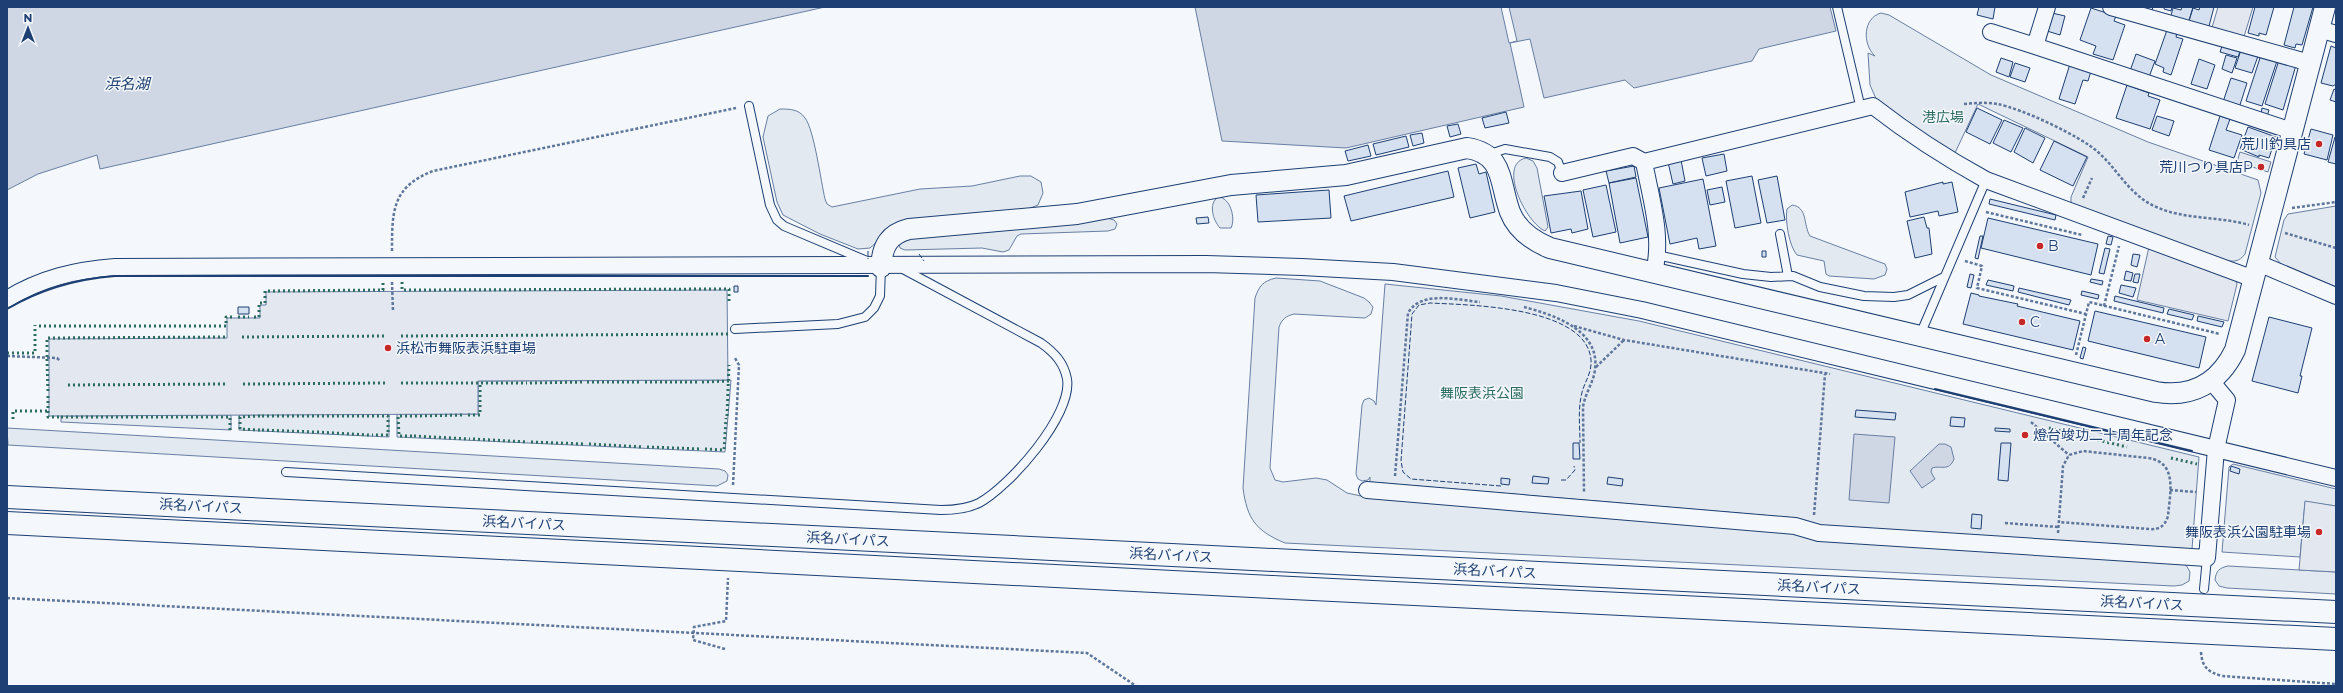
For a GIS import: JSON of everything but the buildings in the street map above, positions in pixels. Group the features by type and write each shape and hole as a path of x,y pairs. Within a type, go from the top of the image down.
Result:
{"highway":[{"name":"浜名バイパス","path":"7,497 2336,612"},
{"name":"浜名バイパス","path":"7,523 1272,587 2336,638"}],"street":[{"path":"2035,46 2046,7"},
{"path":"2111,7 2310,63"},
{"path":"890,266 884,246 890,237 899,231 1077,214 1231,185 1346,175 1467,148 1478,150 1490,157 1500,173 1513,218 1526,235 1537,243 1550,248 1655,264 1919,336 2156,392 2184,393 2198,390 2212,382 2225,368 2235,350 2310,63 2328,31 2325,7"},
{"path":"1991,32 2292,131"},
{"path":"1562,173 1633,156 1644,162 1873,106 1909,134 1940,154 1986,180 2124,230 2336,296"},
{"path":"1644,162 1658,234 1655,264"},
{"path":"7,299 41,281 65,274 115,267 1206,264 1302,266 1392,272 1502,284 1642,310 2336,478"},
{"path":"1367,490 1795,526 1819,533 2207,558 2216,449 2227,400 2212,382"}],"lane":[{"path":"1837,7 1861,109"},
{"path":"286,472 933,510 954,510 967,508 979,502 996,490 1018,471 1042,442 1066,396 1067,381 1059,359 1054,352 1041,343 890,266 784,226 776,220 770,204 749,106"},
{"path":"1490,157 1496,152 1505,149 1550,157 1558,162 1562,173"},
{"path":"1919,336 1986,180"},
{"path":"1780,234 1788,276"},
{"path":"1655,264 1771,277 1788,276 1802,278 1833,291 1879,297 1908,295 1944,277"},
{"path":"735,328 838,324 865,317 874,308 880,296 890,266"},
{"path":"2204,589 2207,558"}],"path":[{"path":"1964,104 1987,103 2015,109 2084,142 2098,153 2126,186 2155,206 2171,212 2256,226"},
{"path":"392,252 393,215 397,199 405,187 416,178 433,171 749,106"},
{"path":"2082,200 2092,178"},
{"path":"2291,208 2336,202"},
{"path":"1974,207 1985,212 2093,238 2098,221"},
{"path":"2104,306 2124,230"},
{"path":"2277,231 2336,248"},
{"path":"1953,257 1982,266 1977,288 2086,314"},
{"path":"392,282 393,312"},
{"path":"1395,479 1408,313 1412,307 1423,299 1483,302"},
{"path":"2075,362 2089,302 2228,336"},
{"path":"1519,306 1545,314 1570,325 1624,340 1832,375"},
{"path":"1570,325 1586,338 1595,357 1596,368 1585,397 1583,407 1584,495"},
{"path":"1596,368 1624,340"},
{"path":"7,356 57,358 60,361"},
{"path":"733,483 739,365 735,358"},
{"path":"1814,518 1825,374"},
{"path":"2026,419 2070,455"},
{"path":"2058,535 2063,466 2070,455 2083,451 2156,459 2168,469 2170,476 2170,490 2167,521 2160,528 2154,530 2059,522"},
{"path":"2170,490 2201,493"},
{"path":"2005,523 2058,527"},
{"path":"725,649 693,640 694,626 726,621 728,590"},
{"path":"7,598 1087,653 1136,686"},
{"path":"2201,649 2202,662 2210,672 2222,676 2336,684"}],"green space":[{"name":"港広場","path":"1881,13 1889,15 1991,75 2148,142 2258,180 2261,193 2245,254 2241,259 2236,261 2224,260 2074,205 2071,202 2071,197 2088,157 1978,104 1954,155 1877,101 1870,85 1868,53 1875,56 1868,45 1866,32 1871,20"},
{"path":"780,109 797,111 805,118 814,144 825,199 827,204 832,207 920,189 972,186 1020,176 1031,176 1041,182 1043,193 1038,205 1028,209 900,222 889,228 870,248 858,249 820,234 783,215 777,202 763,137 768,116"},
{"path":"1526,158 1533,161 1537,168 1548,227 1545,231 1530,217 1523,206 1514,182 1514,171 1518,163"},
{"path":"1218,197 1226,200 1229,204 1233,219 1231,228 1220,228 1215,221 1212,208"},
{"path":"1792,205 1801,209 1810,236 1885,264 1887,269 1885,275 1874,279 1829,276 1826,274 1824,261 1797,255 1792,246 1787,226 1787,209"},
{"path":"2336,206 2336,287 2281,264 2275,257 2284,220 2288,214"},
{"path":"1107,218 1114,220 1117,224 1115,229 1108,231 1021,234 1017,236 1009,250 1003,252 982,248 905,250 900,248 899,244 903,240 911,238"},
{"path":"1276,278 1320,281 1364,298 1373,307 1371,314 1365,318 1294,314 1281,322 1279,327 1270,468 1275,480 1283,482 1316,478 1327,480 1347,493 1361,496 2177,562 2186,565 2190,572 2189,581 2182,585 2174,586 1285,543 1267,534 1255,523 1247,508 1243,488 1255,298 1262,285"},
{"name":"舞阪表浜公園","path":"1385,284 1501,296 1639,321 2199,457 2192,549 1820,526 1796,518 1370,482 1370,477 1368,480 1362,481 1358,479 1356,474 1362,405 1364,400 1369,398 1374,401 1376,405"},
{"path":"731,380 725,452 397,437 397,414 478,414 478,381"},
{"path":"389,414 389,437 239,430 239,415"},
{"path":"231,415 231,430 61,422 61,416"},
{"path":"7,428 719,469 725,471 728,475 727,481 717,486 8,445"},
{"path":"2233,464 2336,489 2336,506 2305,502 2300,557 2222,552 2229,467"},
{"path":"2228,566 2336,572 2336,594 2227,588 2219,586 2215,580 2216,574 2218,570"}],"shaded area":[{"path":"2218,7 2253,7 2243,40 2211,31"},
{"name":"荒川つり具店P","path":"2240,152 2271,162 2268,172 2237,162"},
{"path":"2149,247 2235,279 2237,284 2228,321 2137,300"},
{"name":"浜松市舞阪表浜駐車場","path":"727,290 728,380 478,381 478,414 49,416 49,339 227,338 227,318 260,318 260,305 266,305 266,292"},
{"name":"舞阪表浜公園駐車場","path":"2305,501 2336,506 2336,572 2299,570"}],"water":[{"name":"浜名湖","path":"7,7 825,7 100,169 97,155 38,174 7,190"},
{"path":"1195,7 1830,7 1836,31 1759,49 1752,61 1634,88 1625,80 1544,98 1530,39 1510,43 1524,107 1346,148 1222,141"},
{"path":"1854,434 1895,437 1889,503 1849,500"},
{"path":"1939,444 1945,444 1951,447 1954,459 1947,467 1932,468 1931,472 1935,479 1922,488 1910,471"}],"pier":[{"path":"1501,7 1509,7 1517,41 1509,43"}],"hedge":[{"path":"254,317 259,317 259,303 265,303 265,291 383,290 383,282"},
{"path":"402,282 402,290 729,289 729,303"},
{"path":"204,326 226,326 226,317 233,317"},
{"path":"238,317 249,317"},
{"path":"7,353 35,353 35,325"},
{"path":"39,326 202,326"},
{"path":"401,336 728,334"},
{"path":"242,337 385,336"},
{"path":"47,357 47,338 227,337"},
{"path":"47,359 48,393"},
{"path":"727,416 729,365"},
{"path":"702,382 729,381"},
{"path":"530,383 585,382"},
{"path":"587,382 642,382"},
{"path":"645,382 700,382"},
{"path":"243,384 385,383"},
{"path":"401,383 480,383"},
{"path":"468,415 480,415 480,383 527,383"},
{"path":"68,385 227,384"},
{"path":"48,396 48,417 59,417"},
{"path":"13,419 13,411 48,411"},
{"path":"415,416 465,415"},
{"path":"260,416 240,417 240,429 260,430"},
{"path":"262,416 314,416"},
{"path":"317,416 369,416"},
{"path":"372,416 388,416 388,435 372,435"},
{"path":"412,416 398,416 399,436 412,436"},
{"path":"61,417 230,417 230,430"},
{"path":"705,449 724,450 726,418"},
{"path":"2049,428 2127,447"},
{"path":"262,430 314,432"},
{"path":"317,432 369,435"},
{"path":"414,436 470,439"},
{"path":"473,439 528,442"},
{"path":"531,442 586,444"},
{"path":"589,444 644,447"},
{"path":"647,447 702,449"},
{"path":"2171,458 2197,464"}],"fence":[{"path":"868,251 868,259"},
{"path":"919,254 924,261"},
{"path":"1501,486 1411,479 1403,472 1401,461 1412,314 1419,305 1430,303 1471,305 1523,312 1548,319 1570,329 1584,342 1591,360 1590,370 1582,392 1580,403 1580,443"},
{"path":"1561,480 1566,480 1575,470 1574,466"}],"wall":[{"path":"7,309 33,296 59,286 73,282 115,276 868,276"},
{"path":"1935,389 2192,451"}],"place":[{"name":"荒川釣具店","path":"2319,144"},
{"name":"荒川つり具店P","path":"2261,167"},
{"name":"B","path":"2040,246"},
{"name":"C","path":"2022,322"},
{"name":"A","path":"2147,339"},
{"name":"浜松市舞阪表浜駐車場","path":"388,348"},
{"name":"燈台竣功二十周年記念","path":"2025,435"},
{"name":"舞阪表浜公園駐車場","path":"2319,532"}]}
